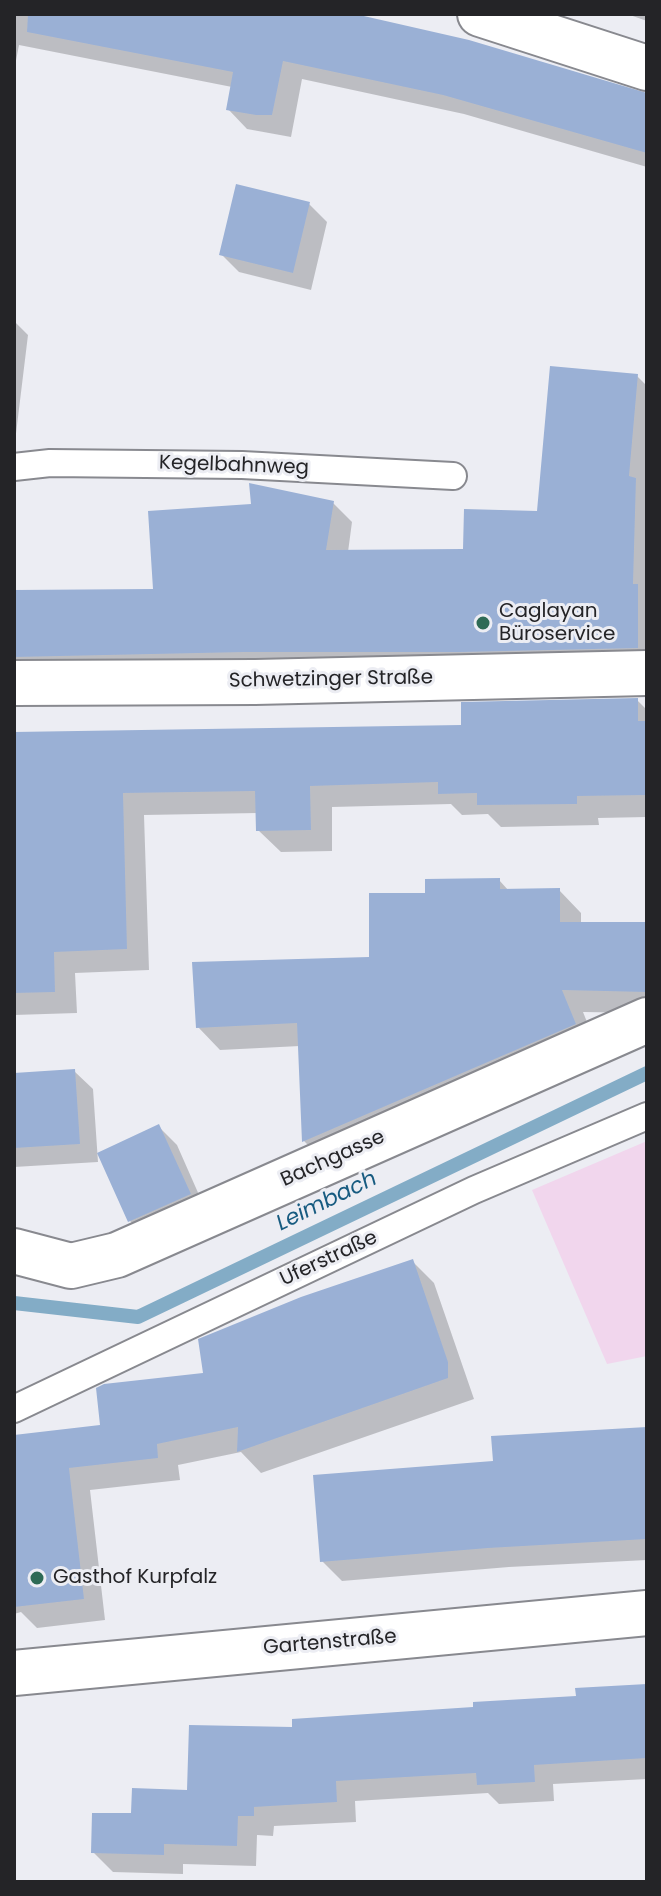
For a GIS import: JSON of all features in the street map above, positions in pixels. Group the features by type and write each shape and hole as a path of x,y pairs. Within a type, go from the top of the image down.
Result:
{"street":[{"path":"480,14 647,68"},
{"name":"Schwetzinger Straße","path":"14,683 255,682 647,673"},
{"name":"Bachgasse","path":"14,1251 71,1266 117,1255 647,1020"},
{"name":"Gartenstraße","path":"14,1673 647,1613"}],"lane":[{"name":"Kegelbahnweg","path":"14,467 50,463 242,465 453,476"},
{"name":"Uferstraße","path":"14,1409 474,1190 647,1116"}],"shaded area":[{"path":"647,1141 647,1356 607,1364 532,1190"}],"building":[{"path":"28,14 355,14 469,40 647,93 647,153 443,95 283,61 272,115 226,110 233,72 27,32"},
{"path":"236,184 310,202 293,273 219,255"},
{"path":"550,366 638,374 629,476 636,478 633,584 638,584 638,648 14,657 14,590 153,589 148,511 251,504 249,483 334,501 326,550 463,549 464,509 537,511"},
{"path":"638,698 638,721 647,721 647,795 577,796 577,804 477,805 477,793 438,794 438,782 310,786 311,830 256,831 255,791 123,793 127,949 54,952 55,992 14,993 14,732 461,725 461,702"},
{"path":"500,878 500,889 560,888 560,922 647,922 647,992 562,990 576,1024 302,1142 297,1023 196,1028 192,962 369,957 369,893 425,893 425,879"},
{"path":"75,1069 80,1144 14,1148 14,1073"},
{"path":"159,1124 191,1194 128,1222 97,1153"},
{"path":"413,1259 448,1362 448,1378 237,1452 238,1427 157,1444 158,1458 69,1468 84,1599 14,1607 14,1435 100,1425 96,1388 104,1384 203,1373 198,1339 301,1297"},
{"path":"647,1427 647,1539 320,1562 313,1475 493,1461 491,1436"},
{"path":"647,1684 647,1758 534,1765 535,1782 477,1785 476,1773 336,1781 337,1802 254,1807 254,1816 238,1816 237,1846 164,1844 164,1855 91,1853 92,1813 131,1813 132,1788 187,1790 189,1725 292,1727 292,1719 473,1707 473,1702 576,1696 575,1688"}],"waterway":[{"name":"Leimbach","path":"14,1303 138,1317 647,1073"}],"place":[{"name":"Caglayan Büroservice","path":"483,623"},
{"name":"Gasthof Kurpfalz","path":"37,1578"}]}
